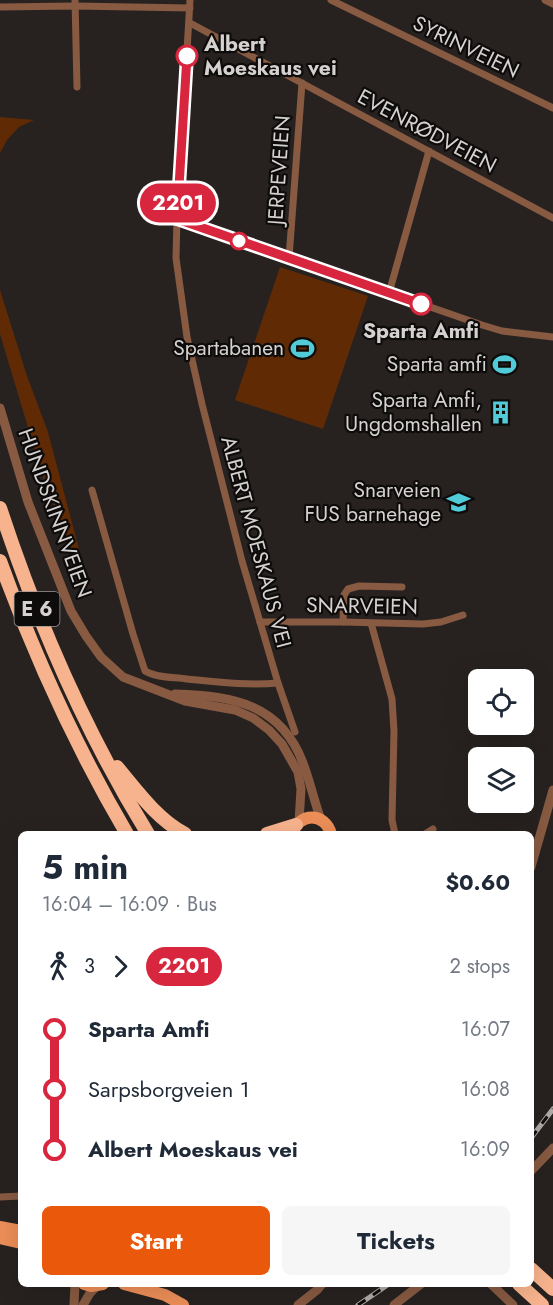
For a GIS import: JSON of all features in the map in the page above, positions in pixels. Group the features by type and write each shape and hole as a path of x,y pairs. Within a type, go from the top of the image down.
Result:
{"highway":[{"name":"E 6","path":"0,508 42,621 66,677 100,747 146,831"},
{"name":"E 6","path":"0,561 61,707 94,775 125,831"},
{"name":"E 6","path":"100,747 159,814 180,831"},
{"path":"279,831 296,827"},
{"path":"534,1272 553,1289"},
{"path":"522,1287 542,1305"}],"main road":[{"path":"296,827 304,819 312,817 328,825 330,831"},
{"path":"0,1227 18,1230"},
{"path":"0,1238 18,1242"},
{"path":"135,1287 165,1295"},
{"path":"156,1287 183,1305"}],"street":[{"name":"SYRINVEIEN","path":"332,0 553,108"},
{"path":"545,0 553,4"},
{"path":"0,7 75,3 190,4"},
{"path":"75,3 77,87"},
{"name":"ALBERT MOESKAUS VEI","path":"190,4 177,219 177,258 187,337 242,561 295,732"},
{"name":"EVENRØDVEIEN","path":"190,22 553,218"},
{"name":"JERPEVEIEN","path":"289,258 302,83"},
{"path":"389,293 429,151"},
{"path":"177,219 482,325 502,331 553,337"},
{"name":"HUNDSKINNVEIEN","path":"0,408 28,502 71,611 86,636 101,657 123,677 185,701 235,710 269,729 282,744 298,772 301,789 296,827"},
{"path":"92,490 145,671 155,675 205,681 259,685 278,683"},
{"path":"343,622 344,595 348,589 359,586 402,587"},
{"name":"SNARVEIEN","path":"260,622 423,624 441,622 463,615"},
{"path":"371,623 392,699 394,730 392,820 394,831"},
{"path":"166,694 187,694 236,701 257,708 274,720 291,739 299,753 321,820"},
{"path":"534,856 553,790"},
{"path":"534,1168 553,1148"},
{"path":"0,1197 18,1196"},
{"path":"74,1305 75,1287"},
{"path":"82,1305 98,1287"},
{"path":"298,1305 320,1287"},
{"path":"394,1305 417,1287"},
{"path":"494,1287 513,1305"}],"shaded area":[{"path":"0,117 34,120 19,127 7,140 0,153"},
{"name":"Spartabanen","path":"280,267 368,296 323,429 235,400"},
{"path":"0,290 27,376 48,432 89,587 84,581 45,484 0,334"}],"railway":[{"path":"534,1134 553,1109"},
{"path":"358,1305 385,1287"}],"bus line":[{"name":"2201","path":"187,56 177,219 421,304"}],"place":[{"name":"Albert Moeskaus vei","path":"187,56"},
{"name":"Sparta Amfi","path":"421,304"},
{"name":"Spartabanen","path":"302,348"},
{"name":"Sparta amfi","path":"505,364"},
{"name":"Sparta Amfi, Ungdomshallen","path":"500,412"},
{"name":"Snarveien FUS barnehage","path":"459,502"}]}
